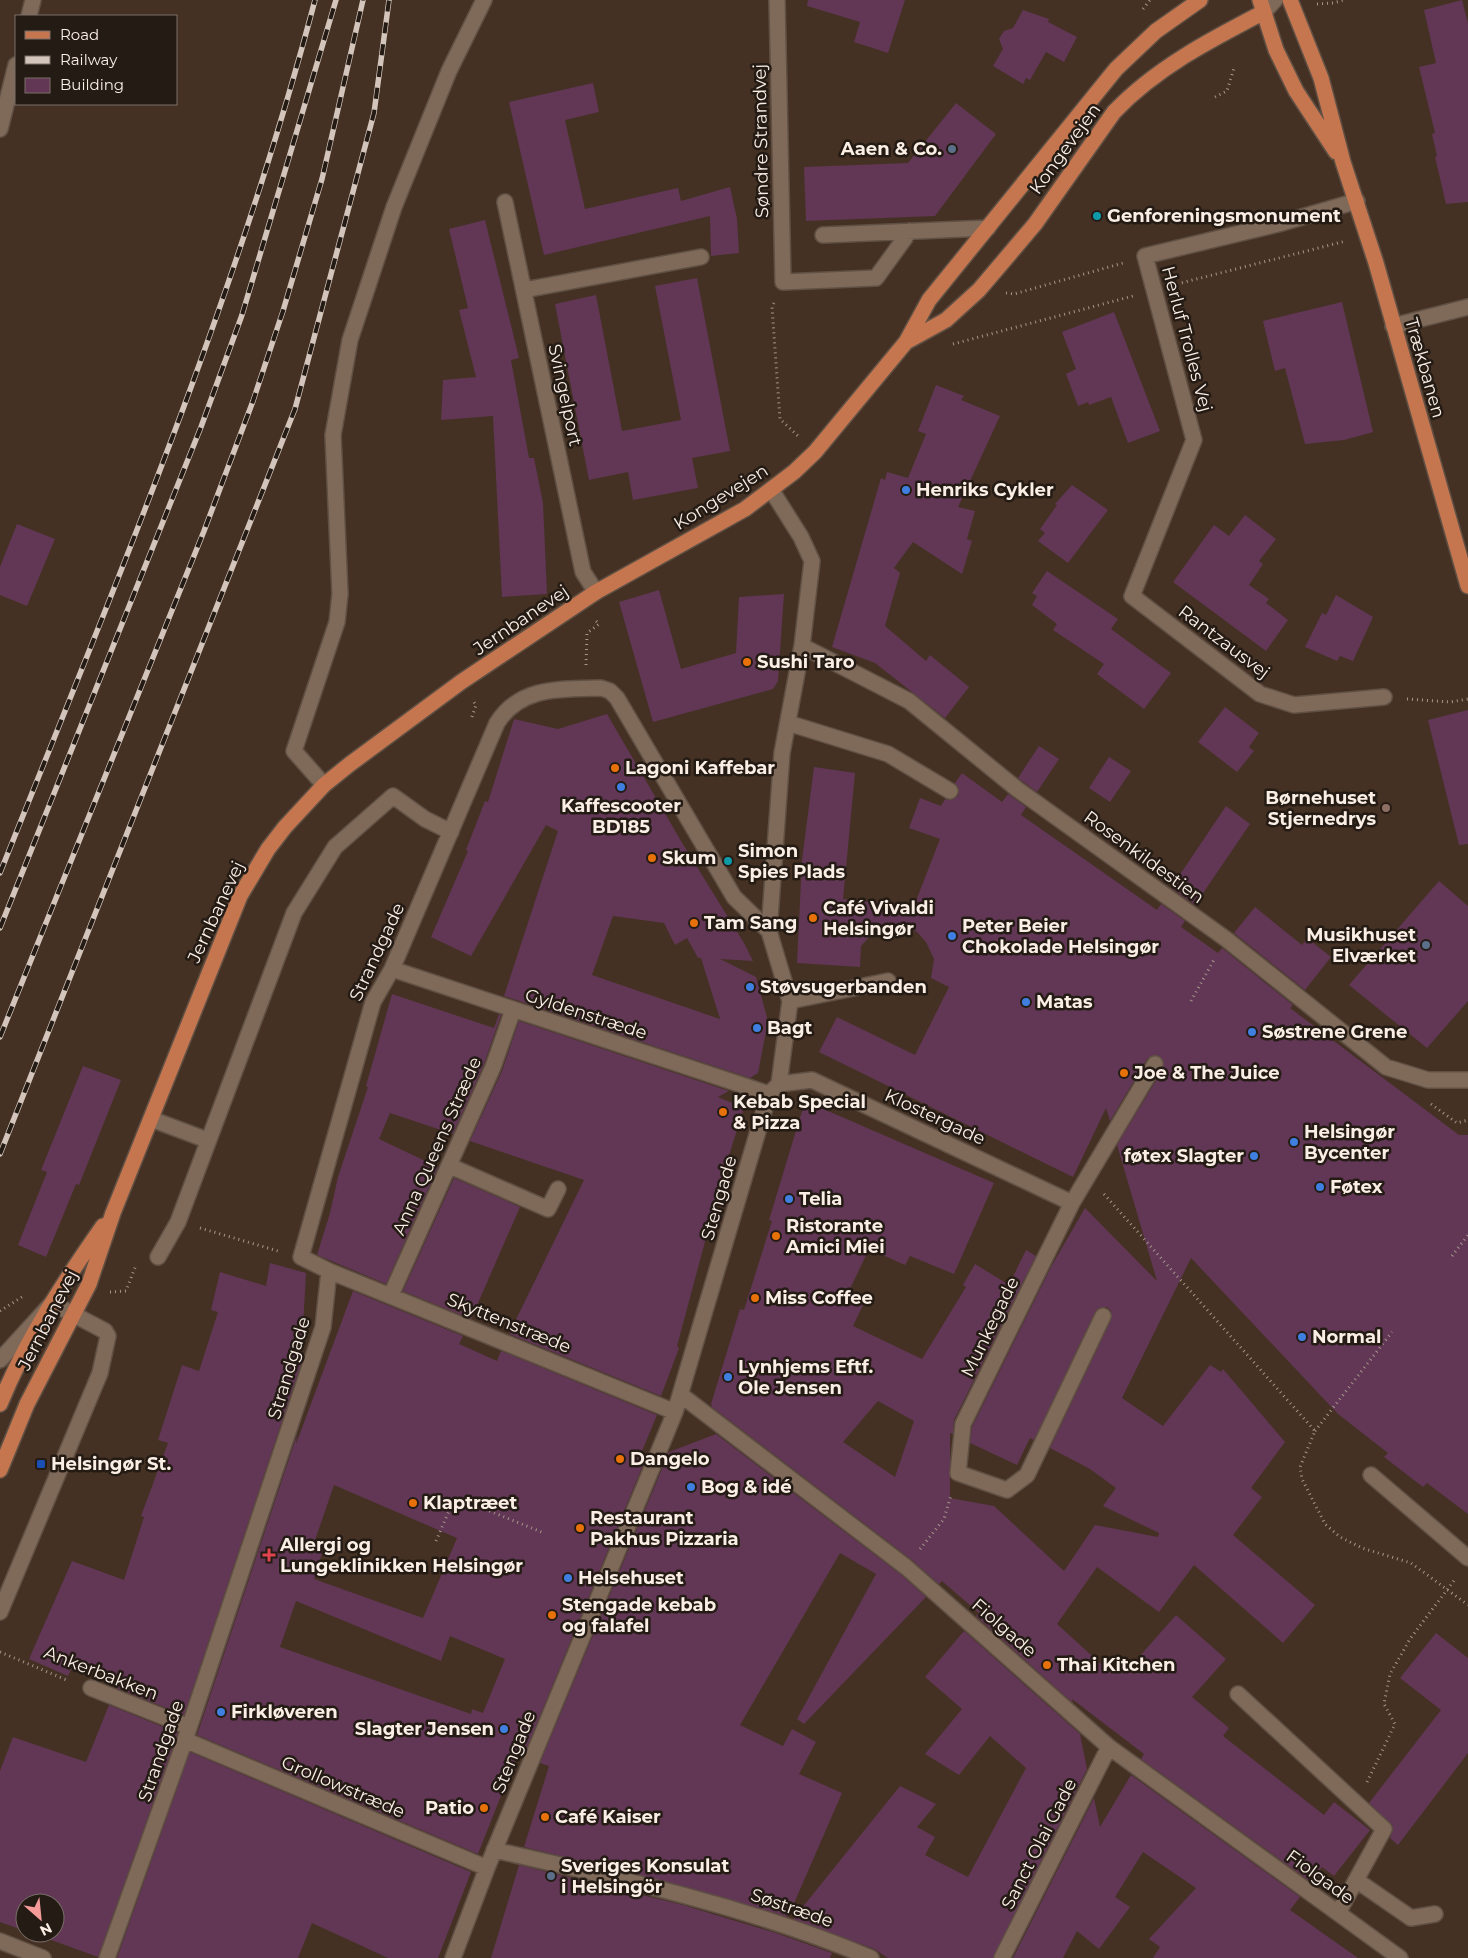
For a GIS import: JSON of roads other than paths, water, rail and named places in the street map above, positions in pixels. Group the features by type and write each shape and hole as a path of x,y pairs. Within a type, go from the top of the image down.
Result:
{"main road":[{"name":"Kongevejen","path":"596,592 718,525 772,491 815,452 906,342 929,300 1116,69 1156,31 1200,0"},
{"name":"Trækbanen","path":"1290,0 1320,78 1468,586"},
{"name":"Kongevejen","path":"906,342 946,320 979,290 1035,224 1114,112 1129,96 1200,46 1262,6"},
{"name":"Trækbanen","path":"1262,6 1276,50 1296,91 1343,162"},
{"name":"Jernbanevej","path":"0,1470 27,1404 72,1315 90,1284 113,1213 240,896 268,849 324,785 376,744 461,682 596,592"},
{"name":"Jernbanevej","path":"0,1404 16,1367 52,1303 68,1276 113,1213"}],"street":[{"path":"29,15 33,0"},
{"path":"324,785 294,751 337,622 340,594 333,435 350,340 394,207 450,71 484,0"},
{"name":"Søndre Strandvej","path":"777,0 783,282 876,278 910,231"},
{"name":"Kongevejen","path":"1262,6 1275,0"},
{"path":"0,129 15,69"},
{"name":"Herluf Trolles Vej","path":"1194,440 1146,256 1302,218 1357,201"},
{"name":"Svingelport","path":"505,202 583,572 596,592"},
{"path":"823,234 988,228"},
{"path":"524,290 700,257"},
{"path":"1393,326 1468,307"},
{"name":"Rantzausvej","path":"1194,440 1132,596 1260,694 1294,705 1384,697"},
{"name":"Stengade","path":"453,1958 608,1560 681,1395 774,1089 790,1001 769,931 781,768 802,646 812,561 801,537 772,491"},
{"name":"Rosenkildestien","path":"802,646 909,701 1017,789 1226,939 1386,1067 1428,1080 1468,1080"},
{"name":"Strandgade","path":"107,1958 187,1733 324,1327 329,1271 300,1257 372,1002 392,969 497,723 505,710 538,693 586,688 601,688 610,691 617,698 734,897 769,931"},
{"path":"788,722 888,754 950,792"},
{"path":"158,1257 178,1222 294,913 335,847 393,796 426,820 451,832"},
{"name":"Gyldenstræde","path":"392,969 572,1029 774,1089"},
{"path":"790,1001 888,981"},
{"name":"Anna Queens Stræde","path":"391,1295 493,1067 513,1010"},
{"name":"Munkegade","path":"1103,1316 1027,1475 1007,1490 958,1473 963,1424 1072,1202 1089,1177 1155,1064"},
{"name":"Klostergade","path":"774,1089 812,1080 1072,1202"},
{"path":"151,1119 208,1140"},
{"path":"450,1166 548,1209 558,1189"},
{"name":"Skyttenstræde","path":"329,1271 674,1412"},
{"path":"0,1360 52,1303 105,1331 108,1336 100,1373 0,1612"},
{"name":"Fiolgade","path":"681,1395 906,1567 1109,1747 1400,1958"},
{"path":"1371,1475 1468,1558"},
{"name":"Ankerbakken","path":"91,1688 187,1733"},
{"path":"1238,1694 1384,1829 1338,1913"},
{"name":"Grollowstræde","path":"187,1733 487,1868"},
{"name":"Sanct Olai Gade","path":"1002,1958 1109,1747"},
{"name":"Søstræde","path":"494,1850 618,1878 746,1911 846,1953 871,1958"},
{"path":"1356,1880 1411,1918 1435,1914"},
{"path":"0,1941 43,1958"}],"railway":[{"path":"0,873 129,549 211,332 284,112 315,0"},
{"path":"0,928 201,427 242,315 336,0"},
{"path":"0,1037 204,531 253,401 283,311 322,179 363,0"},
{"path":"0,1154 295,409 374,113 389,0"}],"place":[{"name":"Aaen & Co.","path":"952,149"},
{"name":"Genforeningsmonument","path":"1097,216"},
{"name":"Henriks Cykler","path":"906,490"},
{"name":"Sushi Taro","path":"747,662"},
{"name":"Lagoni Kaffebar","path":"615,768"},
{"name":"Kaffescooter BD185","path":"621,787"},
{"name":"Børnehuset Stjernedrys","path":"1386,808"},
{"name":"Skum","path":"652,858"},
{"name":"Simon Spies Plads","path":"728,861"},
{"name":"Café Vivaldi Helsingør","path":"813,918"},
{"name":"Tam Sang","path":"694,923"},
{"name":"Peter Beier Chokolade Helsingør","path":"952,936"},
{"name":"Musikhuset Elværket","path":"1426,945"},
{"name":"Støvsugerbanden","path":"750,987"},
{"name":"Matas","path":"1026,1002"},
{"name":"Bagt","path":"757,1028"},
{"name":"Søstrene Grene","path":"1252,1032"},
{"name":"Joe & The Juice","path":"1124,1073"},
{"name":"Kebab Special & Pizza","path":"723,1112"},
{"name":"Helsingør Bycenter","path":"1294,1142"},
{"name":"føtex Slagter","path":"1254,1156"},
{"name":"Føtex","path":"1320,1187"},
{"name":"Telia","path":"789,1199"},
{"name":"Ristorante Amici Miei","path":"776,1236"},
{"name":"Miss Coffee","path":"755,1298"},
{"name":"Normal","path":"1302,1337"},
{"name":"Lynhjems Eftf. Ole Jensen","path":"728,1377"},
{"name":"Dangelo","path":"620,1459"},
{"name":"Helsingør St.","path":"41,1464"},
{"name":"Bog & idé","path":"691,1487"},
{"name":"Klaptræet","path":"413,1503"},
{"name":"Restaurant Pakhus Pizzaria","path":"580,1528"},
{"name":"Allergi og Lungeklinikken Helsingør","path":"269,1555"},
{"name":"Helsehuset","path":"568,1578"},
{"name":"Stengade kebab og falafel","path":"552,1615"},
{"name":"Thai Kitchen","path":"1047,1665"},
{"name":"Firkløveren","path":"221,1712"},
{"name":"Slagter Jensen","path":"504,1729"},
{"name":"Patio","path":"484,1808"},
{"name":"Café Kaiser","path":"545,1817"},
{"name":"Sveriges Konsulat i Helsingör","path":"551,1876"}]}
